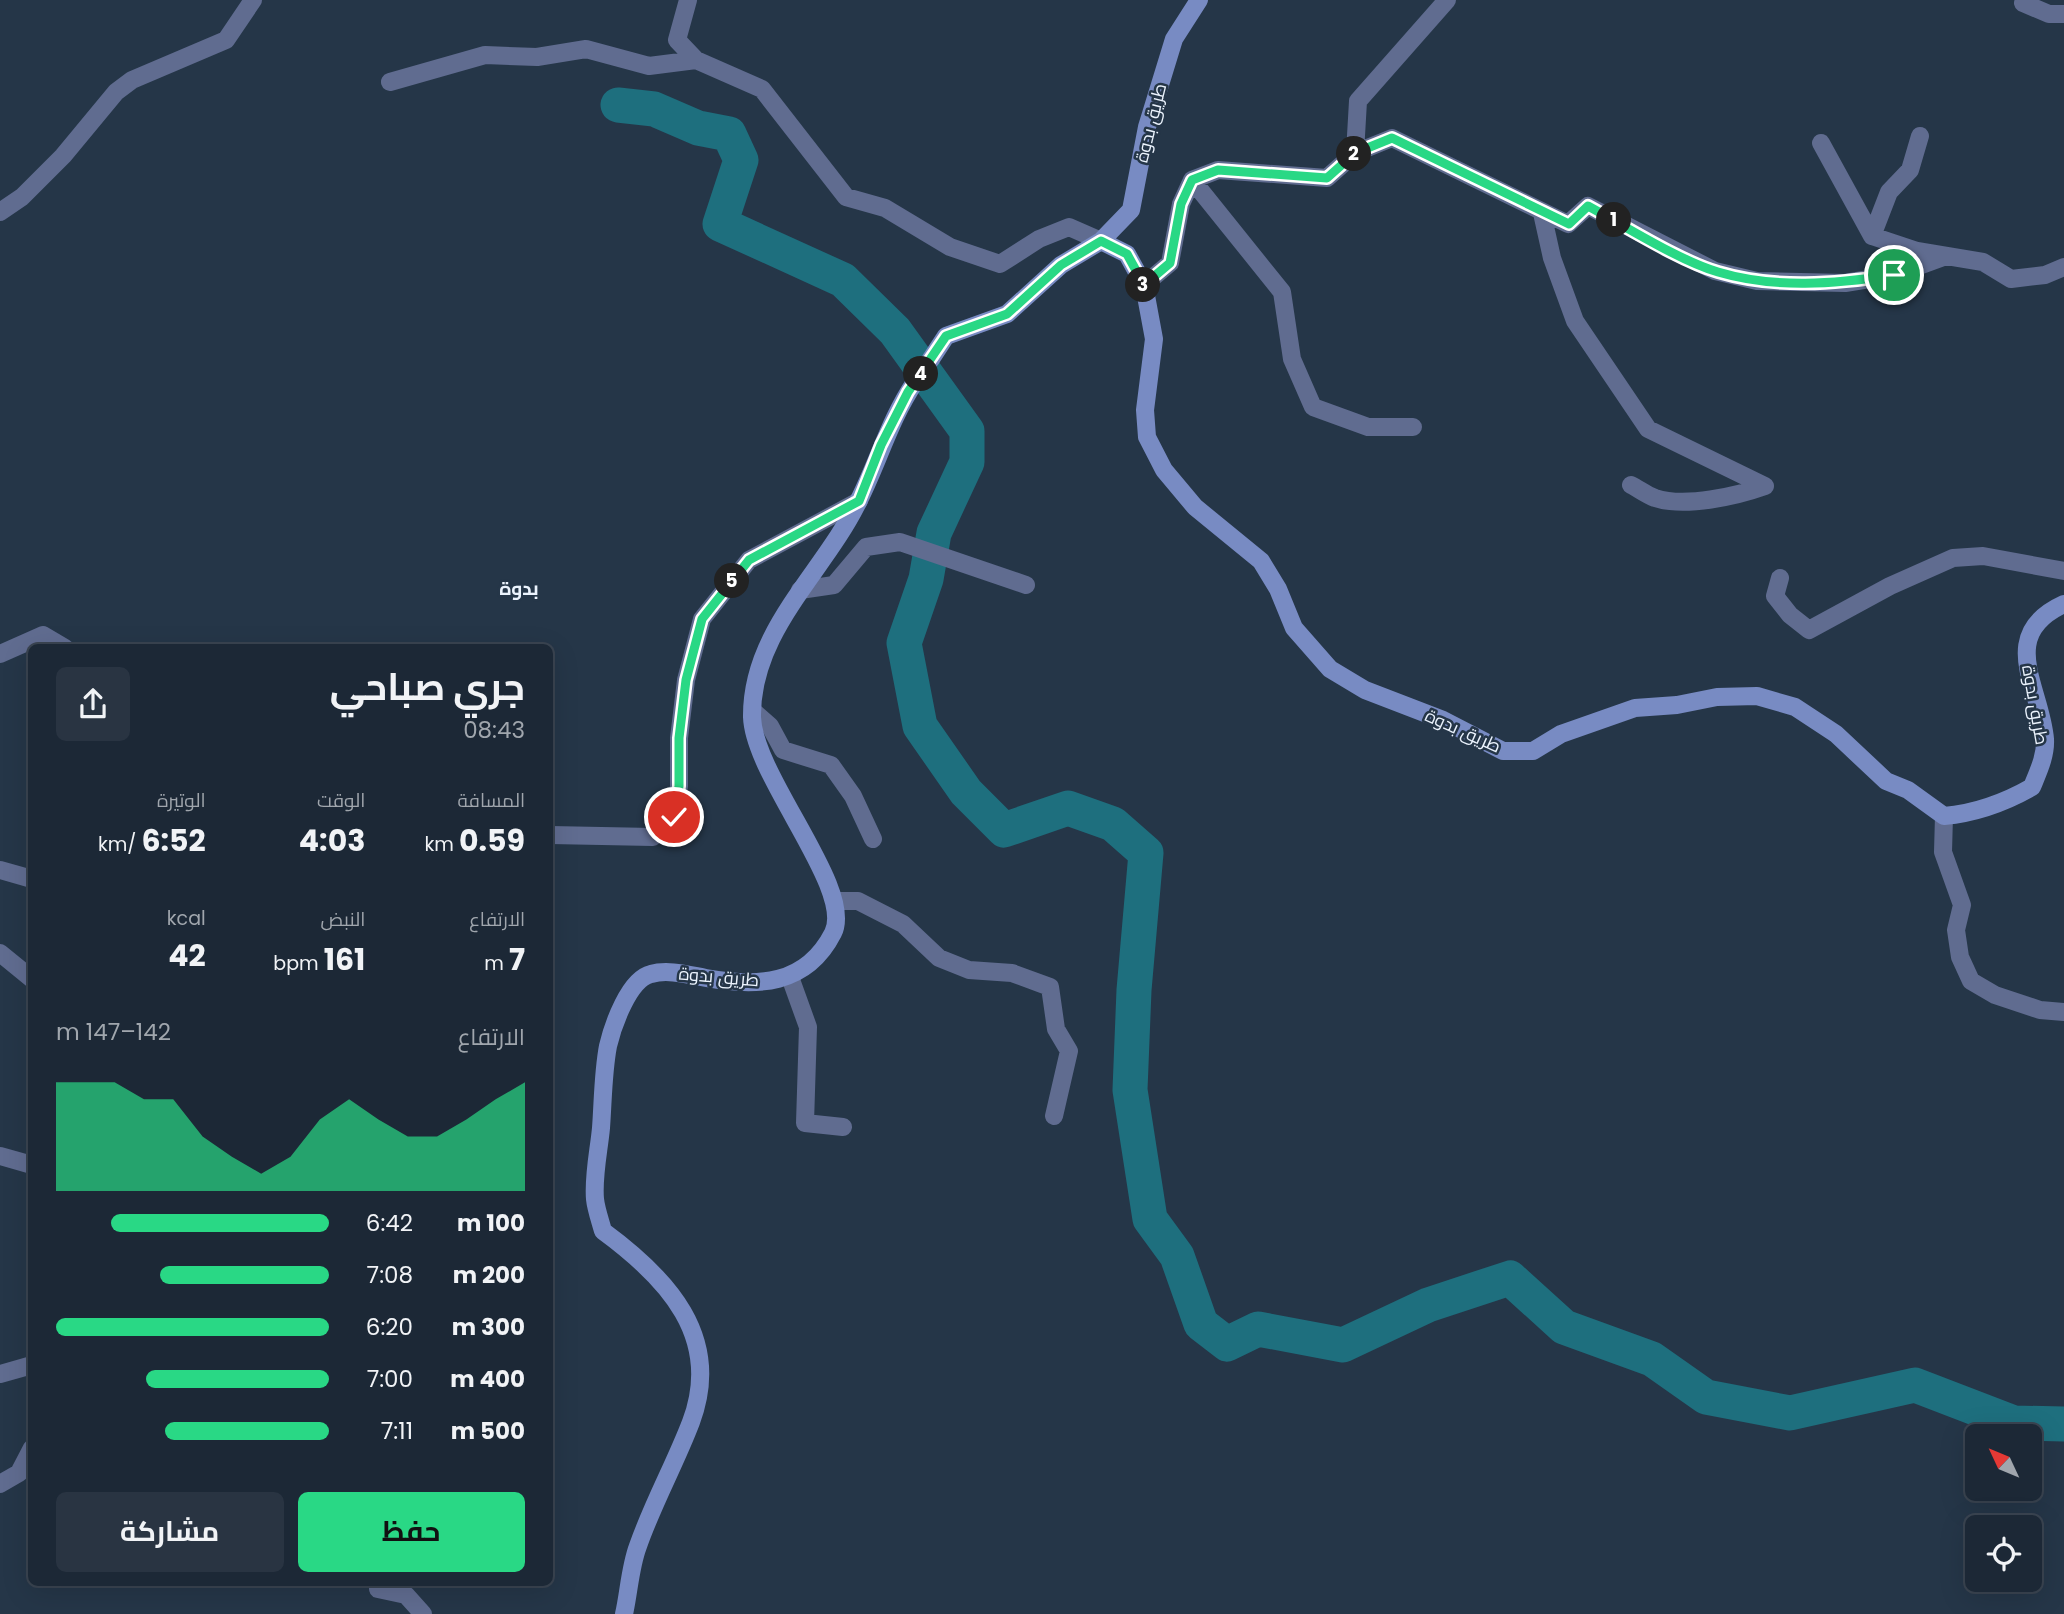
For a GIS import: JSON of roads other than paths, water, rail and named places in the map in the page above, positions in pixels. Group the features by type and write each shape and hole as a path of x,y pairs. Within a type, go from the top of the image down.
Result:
{"street":[{"path":"0,212 22,197 63,156 116,92 132,80 226,40 253,0"},
{"path":"688,0 677,40 696,60 762,89 846,197 885,208 950,247 1000,264 1039,239 1069,227 1101,241"},
{"name":"طريق بدوة","path":"624,1614 637,1549 691,1421 702,1367 692,1328 673,1299 645,1262 603,1231 595,1198 608,1045 630,989 650,974 678,973 755,984 790,977 814,959 834,931 835,901 818,862 766,769 752,719 757,666 800,590 859,501 881,445 915,382 946,336 1007,314 1061,265 1101,241 1131,210 1147,127 1174,39 1199,0"},
{"path":"1355,153 1357,101 1447,0"},
{"path":"2025,0 2023,3 2049,14 2064,14"},
{"path":"390,82 485,55 537,57 586,49 649,66 696,60"},
{"path":"1872,236 1889,192 1910,170 1920,136"},
{"path":"1144,285 1170,263 1181,204 1192,180 1218,170 1327,178 1355,153 1392,138 1569,224 1588,206 1715,271 1757,281 1845,283 1894,275 1946,256"},
{"path":"1821,142 1872,236 1917,251 1983,262 2011,279 2045,275 2064,267"},
{"path":"1192,180 1282,292 1292,359 1313,407 1367,427 1413,427"},
{"path":"1542,213 1552,258 1575,321 1648,429 1765,486 1740,495 1680,502 1656,498 1631,485"},
{"name":"طريق بدوة","path":"1101,241 1127,254 1144,285 1154,339 1146,410 1147,437 1164,470 1195,507 1261,561 1278,589 1294,628 1330,669 1366,690 1443,720 1503,751 1533,751 1561,734 1635,708 1677,705 1717,696 1757,696 1795,707 1836,734 1886,780 1908,790 1944,816 1967,814 2003,803 2032,787 2044,757 2045,740 2027,671 2026,642 2038,622 2064,604"},
{"path":"553,835 653,837 674,817 679,786 679,738 686,680 702,619 749,560 859,501"},
{"path":"800,590 834,585 866,547 900,542 1026,585"},
{"path":"1780,578 1775,596 1790,615 1809,630 1890,586 1953,558 1983,556 2064,571"},
{"path":"0,654 43,635 58,644"},
{"path":"753,710 769,726 783,750 831,765 853,796 873,839"},
{"path":"1944,816 1943,852 1962,905 1956,930 1960,957 1971,981 1995,995 2040,1010 2064,1012"},
{"path":"0,870 28,878"},
{"path":"835,901 858,901 903,924 939,958 969,970 1012,973 1050,987 1056,1029 1069,1051 1054,1116"},
{"path":"0,953 28,976"},
{"path":"790,977 808,1027 804,1123 843,1127"},
{"path":"0,1156 28,1164"},
{"path":"0,1374 28,1365"},
{"path":"0,1484 25,1476"},
{"path":"378,1589 406,1595 423,1614"}],"waterway":[{"path":"618,105 654,109 698,128 729,134 741,160 720,224 843,280 895,331 967,431 967,462 934,533 926,579 904,643 920,726 966,792 1004,830 1068,808 1113,824 1146,853 1134,990 1130,1090 1150,1219 1177,1256 1201,1324 1227,1344 1258,1329 1343,1345 1428,1305 1510,1278 1564,1327 1652,1359 1706,1397 1790,1413 1915,1385 2014,1423 2064,1424"}],"district":[{"name":"بدوة","path":"519,588"}]}
